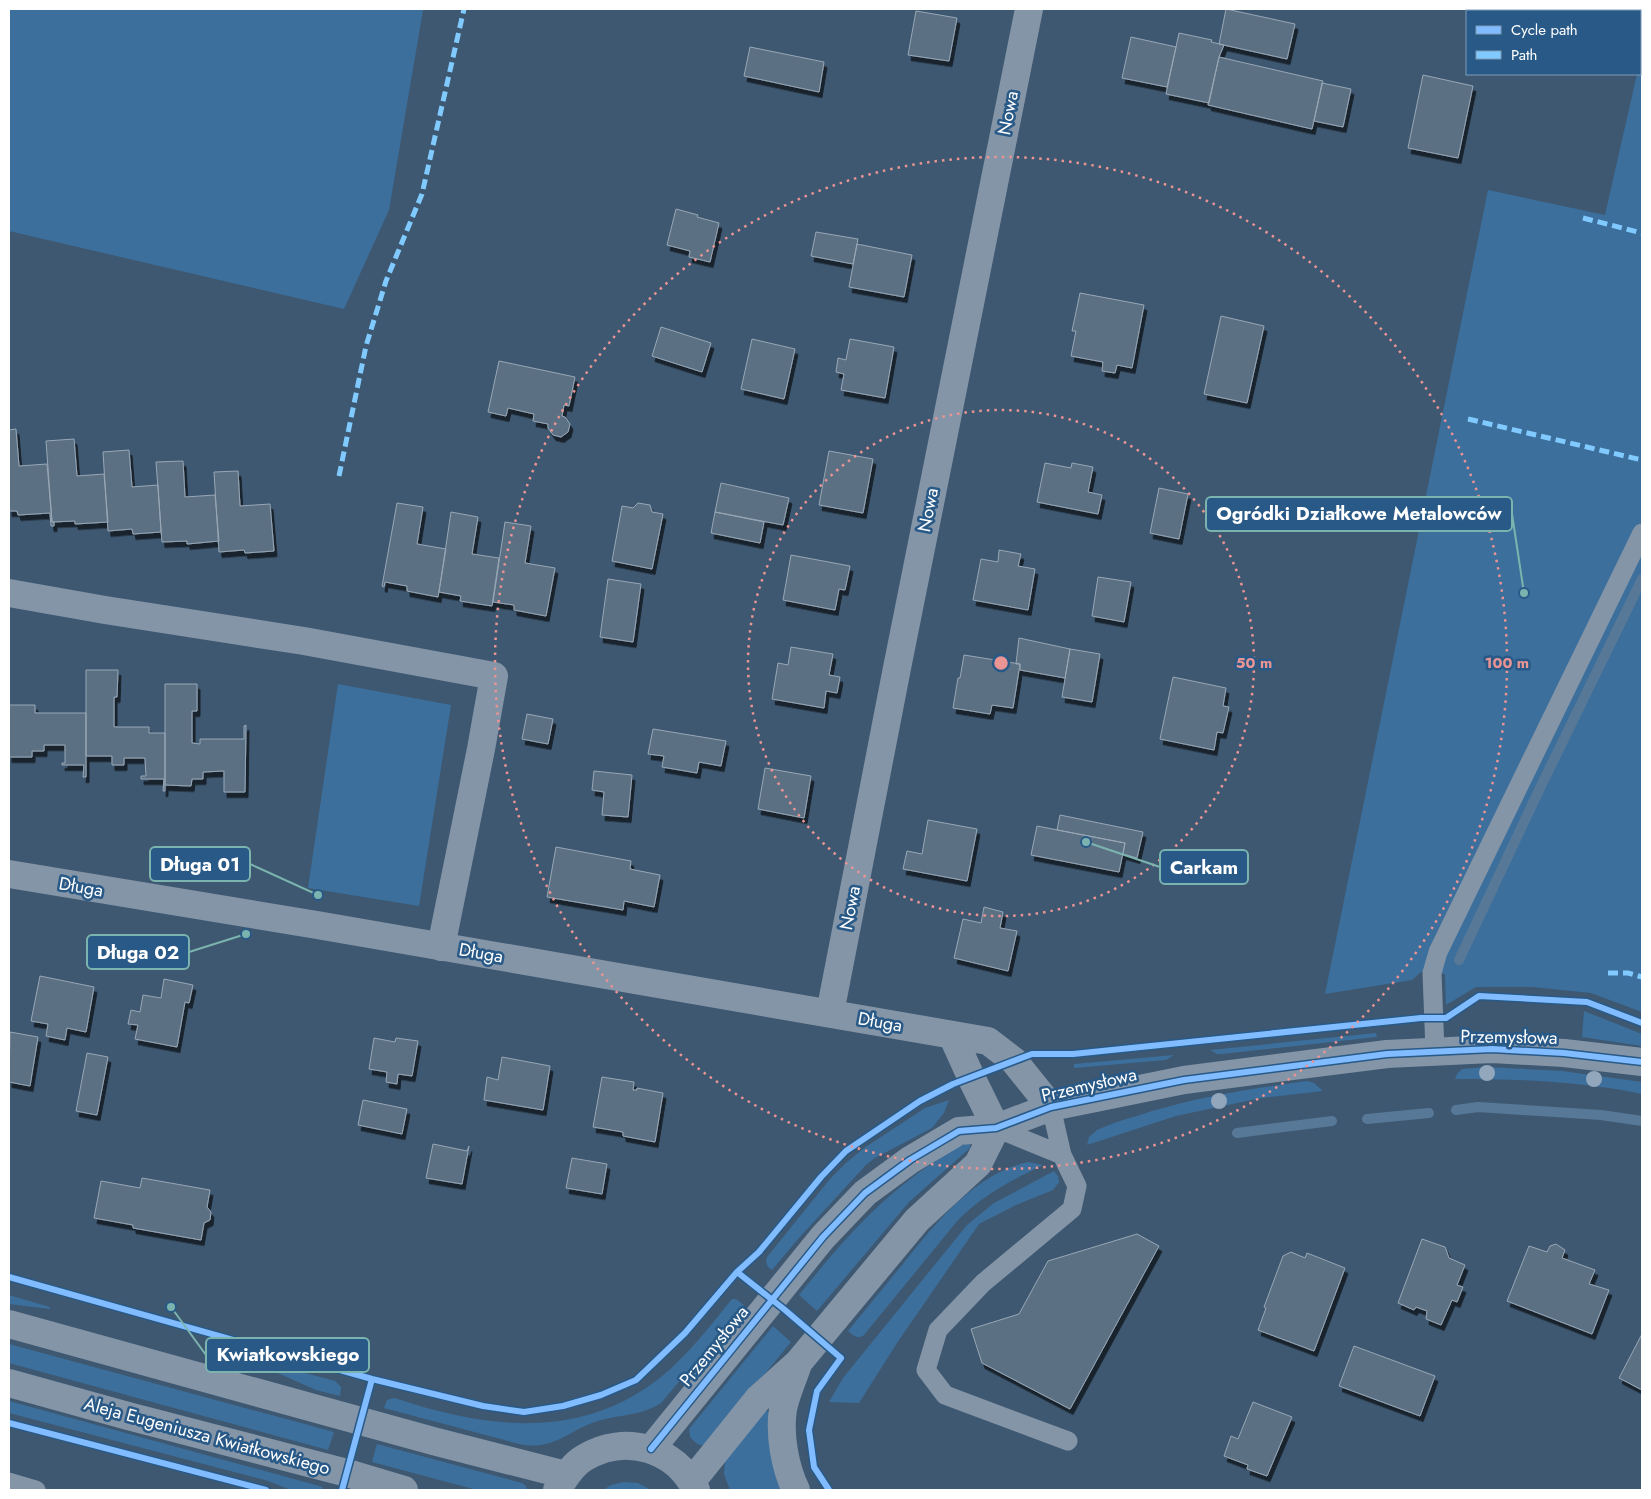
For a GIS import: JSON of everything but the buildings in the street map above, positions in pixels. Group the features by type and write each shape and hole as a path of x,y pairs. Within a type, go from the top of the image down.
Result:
{"street":[{"name":"Nowa","path":"830,1013 896,668 1029,9"},
{"path":"9,593 105,610 313,642 494,676 441,947"},
{"name":"Długa","path":"9,874 988,1041 1014,1061 1052,1106"},
{"path":"9,1324 433,1441 562,1483 583,1459 604,1448 627,1445 650,1449 674,1462 694,1486 758,1399 798,1363 916,1220 978,1164 996,1128 952,1035"},
{"name":"Przemysłowa","path":"650,1449 823,1237 865,1193 910,1160 959,1131 996,1128 1052,1106 1184,1080 1387,1054 1492,1049 1564,1053 1642,1062"},
{"path":"796,1490 789,1476 782,1440 783,1410 798,1363"},
{"name":"Aleja Eugeniusza Kwiatkowskiego","path":"9,1383 347,1473 384,1487 404,1490"}],"lane":[{"path":"1435,1051 1432,973 1438,952 1642,533"},
{"path":"1052,1106 1062,1155 1077,1186 1072,1209 983,1284 938,1330 926,1370 945,1395 1068,1441"},
{"path":"996,1128 1062,1155"},
{"path":"9,1482 36,1490"}],"shaded area":[{"path":"9,9 423,10 389,210 344,309 9,231"},
{"path":"1642,51 1642,1012 1591,993 1532,987 1476,987 1446,1005 1445,974 1421,972 1412,980 1325,994 1488,190 1605,215 1637,75 1641,75"},
{"path":"338,684 451,705 419,906 308,888"},
{"path":"1584,1011 1642,1034 1642,1046 1582,1037"},
{"path":"1376,1033 1377,1037 1222,1054 1217,1054 1210,1050"},
{"path":"1174,1055 1166,1060 1074,1068 1074,1064"},
{"path":"1486,1067 1562,1071 1642,1082 1642,1094 1595,1086 1549,1082 1455,1079 1462,1069"},
{"path":"1307,1081 1314,1083 1323,1091 1261,1098 1176,1116 1087,1145 1089,1137 1097,1130 1152,1111 1229,1093"},
{"path":"949,1100 944,1113 932,1128 875,1158 866,1165 772,1270 769,1268 766,1263 767,1257 830,1179 846,1163 864,1148 925,1108"},
{"path":"970,1143 970,1148 909,1202 817,1311 799,1295 845,1240 897,1190 952,1150"},
{"path":"1028,1162 1043,1165 1020,1176 977,1203 958,1220 864,1335 858,1337 848,1331 942,1217 973,1189 990,1178 1008,1168"},
{"path":"1054,1171 1058,1176 1059,1182 1053,1190 1016,1205 979,1224 897,1343 859,1403 829,1402 843,1378 967,1225 994,1203"},
{"path":"9,1295 50,1307 50,1309 9,1304"},
{"path":"732,1299 736,1299 744,1305 661,1403 645,1411 589,1424 553,1442 536,1445 519,1444 384,1408 387,1400 394,1398 463,1417 497,1422 531,1423 565,1420 598,1412 630,1398 661,1377 690,1350"},
{"path":"773,1326 791,1342 707,1444 697,1444 690,1437 689,1429"},
{"path":"9,1344 334,1432 328,1450 9,1363"},
{"path":"246,1357 335,1381 341,1387 340,1396 316,1390 246,1359"},
{"path":"9,1401 323,1487 322,1490 291,1490 268,1481 9,1413"},
{"path":"766,1411 769,1412 782,1490 730,1490 724,1474 725,1461"},
{"path":"377,1444 522,1483 526,1486 527,1490 477,1490 372,1462"},
{"path":"624,1482 638,1483 651,1490 603,1490 611,1485"}],"waterway":[{"path":"1459,960 1642,579"},
{"path":"1456,1110 1478,1107 1601,1115 1642,1121"},
{"path":"1367,1119 1429,1113"},
{"path":"1237,1133 1332,1121"}],"marked path":[{"path":"339,476 366,346 386,281 422,194 464,9"},
{"path":"1583,218 1642,233"},
{"path":"1468,419 1642,460"},
{"path":"1608,973 1628,973 1642,977"}],"cycle path":[{"path":"737,1272 759,1252 821,1177 846,1151 920,1101 953,1084 1032,1054 1073,1054 1421,1018 1446,1018 1479,996 1587,1002 1642,1023"},
{"path":"651,1449 823,1237 865,1193 910,1160 959,1131 996,1128 1051,1107 1184,1080 1387,1054 1492,1049 1564,1053 1642,1062"},
{"path":"9,1277 372,1379 483,1406 524,1412 563,1406 601,1395 636,1380 685,1333 737,1272 841,1358 817,1391 809,1430 814,1467 829,1490"},
{"path":"342,1490 372,1379"},
{"path":"9,1423 266,1490"}],"place":[{"name":"Ogródki Działkowe Metalowców","path":"1524,593"},
{"name":"Carkam","path":"1086,842"},
{"name":"Długa 01","path":"318,895"},
{"name":"Długa 02","path":"246,934"},
{"name":"Kwiatkowskiego","path":"171,1307"}]}
